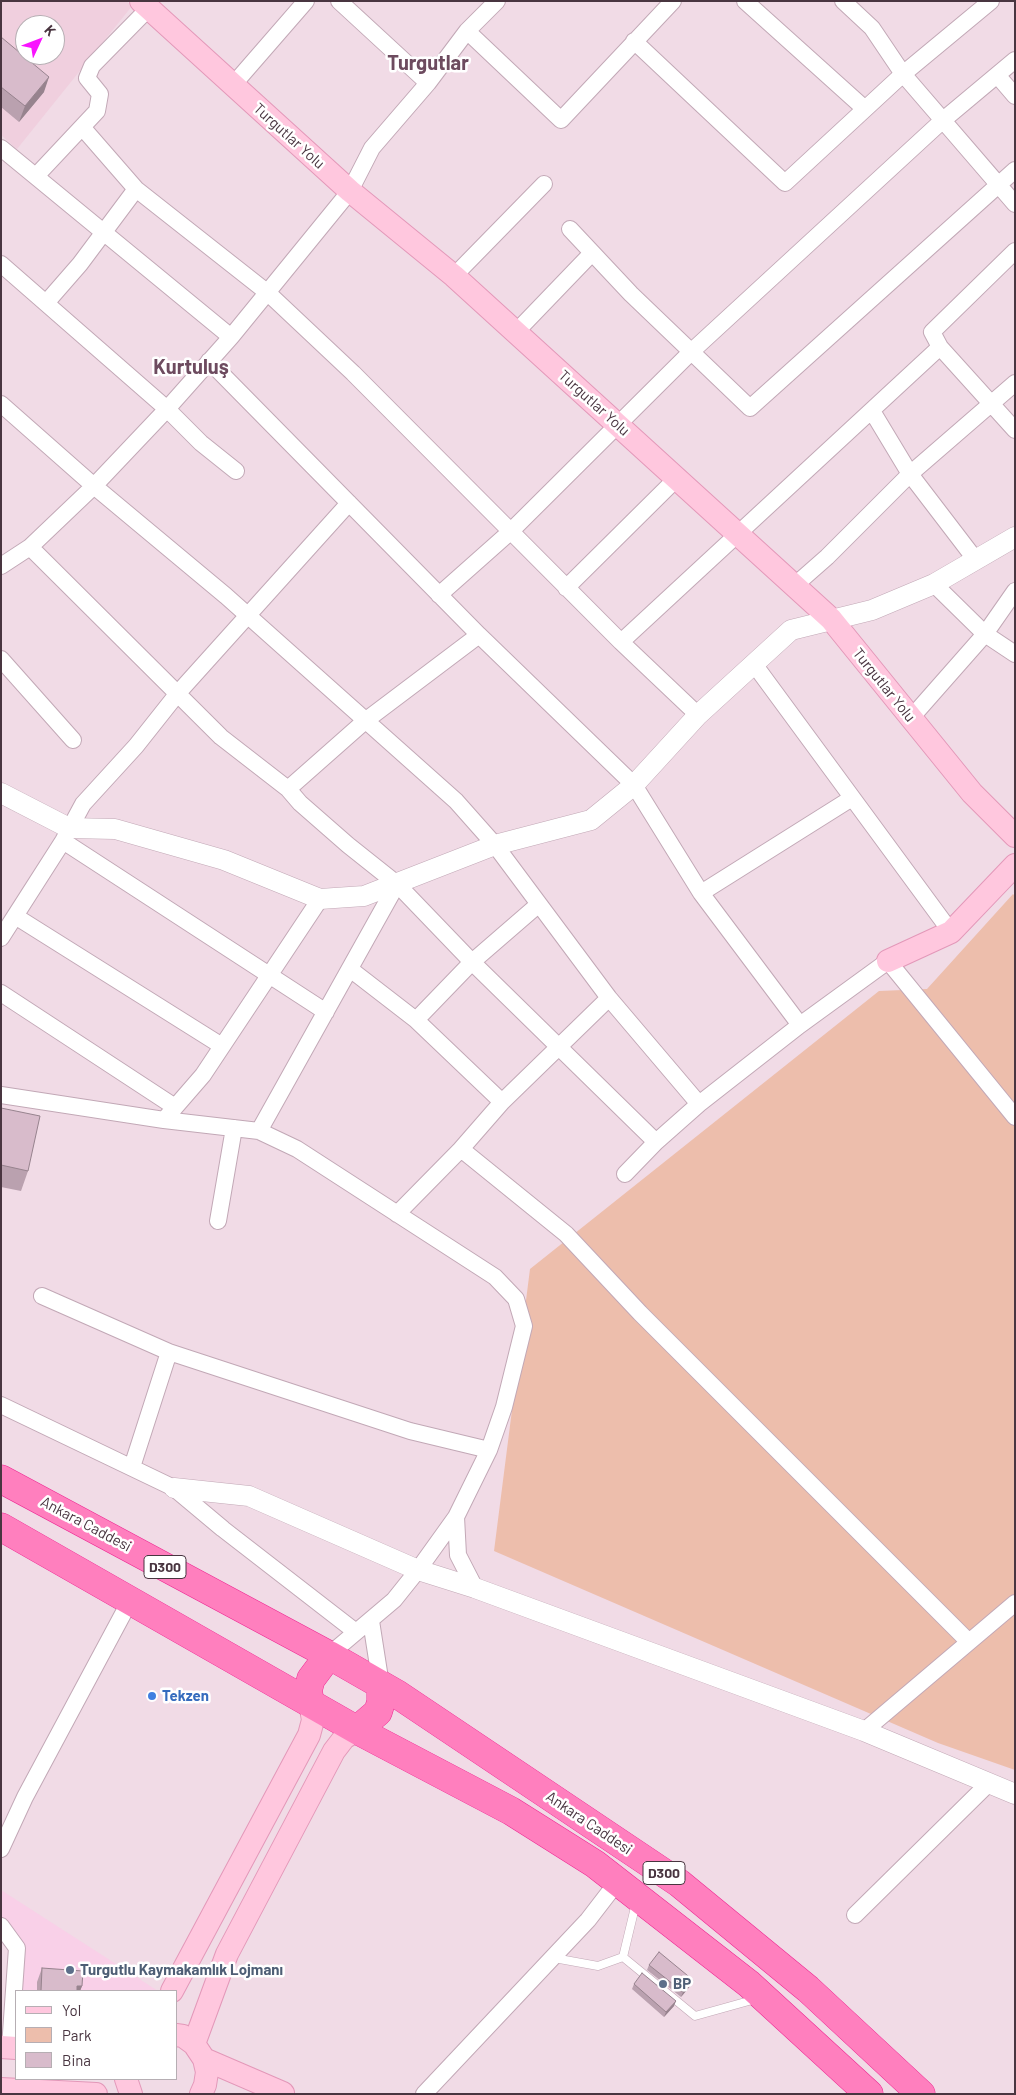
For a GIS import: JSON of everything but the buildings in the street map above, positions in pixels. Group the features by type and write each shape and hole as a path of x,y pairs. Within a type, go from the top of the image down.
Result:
{"highway":[{"name":"Ankara Caddesi","path":"1,1479 382,1685 679,1883 808,1989 921,2094"},
{"name":"Ankara Caddesi","path":"1,1527 131,1599 357,1730 511,1811 595,1864 764,1997 869,2094"},
{"path":"310,1703 308,1690 311,1679 329,1656"},
{"path":"357,1730 378,1712 381,1702 382,1685"}],"main road":[{"name":"Turgutlar Yolu","path":"145,5 350,191 454,276 830,619 972,793 1015,836"},
{"path":"888,961 951,932 1015,865"},
{"path":"173,1990 309,1735 313,1720 310,1703"},
{"path":"191,2046 228,1954 241,1928 334,1751 344,1738 357,1730"},
{"path":"191,2046 283,2094"},
{"path":"191,2046 206,2072 205,2085 201,2094"},
{"path":"126,2080 131,2094"},
{"path":"1,2089 96,2094"}],"street":[{"path":"233,85 306,1"},
{"path":"339,1 428,83"},
{"path":"1,566 30,547 94,486 168,409 268,293 350,191 372,148 428,83 466,31 497,1"},
{"path":"466,31 561,120 673,1"},
{"path":"745,1 865,109"},
{"path":"843,1 872,28 903,74 1015,204"},
{"path":"634,41 785,183 903,74 991,1"},
{"path":"36,176 97,111 100,94 87,78 92,66 145,5"},
{"path":"440,595 510,532 616,424 692,351 942,121 1015,60"},
{"path":"997,75 1015,96"},
{"path":"82,127 136,189 268,293 353,373 566,588 698,715"},
{"path":"1,148 231,337"},
{"path":"570,229 631,294 750,408 997,184 1015,170"},
{"path":"454,276 544,184"},
{"path":"46,303 104,233 136,189"},
{"path":"1015,251 932,332 940,347 1015,430"},
{"path":"516,332 592,253"},
{"path":"1,264 168,409 201,443 236,471"},
{"path":"621,642 940,347"},
{"path":"209,361 479,634 634,785 702,893 800,1025"},
{"path":"794,586 910,474 1015,382"},
{"path":"1,404 94,486 247,615 456,800 495,845 609,998 698,1104"},
{"path":"872,411 910,474 976,559"},
{"path":"566,588 676,479"},
{"path":"2,935 66,835 83,804 136,746 178,693 349,503"},
{"path":"66,835 115,829 224,860 320,899 364,896 495,845 591,820 634,785 698,715 791,630 872,610 934,584 1015,537"},
{"path":"30,547 221,737 288,789 300,803 348,845 397,884 472,962 656,1142"},
{"path":"934,584 985,634 1015,654"},
{"path":"911,718 985,634 1015,592"},
{"path":"288,789 365,721 479,634"},
{"path":"1,658 73,740"},
{"path":"754,664 951,932"},
{"path":"1,793 66,835 268,976 326,1012"},
{"path":"702,893 852,798"},
{"path":"259,1131 397,884"},
{"path":"164,1120 204,1075 320,899"},
{"path":"416,1020 472,962 539,904"},
{"path":"15,916 222,1046"},
{"path":"625,1174 656,1142 698,1104 800,1025 888,961 1015,1116"},
{"path":"350,969 416,1020 502,1102"},
{"path":"1,993 175,1107"},
{"path":"397,1214 461,1149 502,1102 609,998"},
{"path":"1,1095 164,1120 259,1131 297,1149 496,1277 516,1299 524,1326 504,1407 489,1450 456,1517 394,1600 329,1656"},
{"path":"218,1221 234,1128"},
{"path":"461,1149 566,1234 647,1320 969,1642"},
{"path":"42,1296 170,1352 410,1431 489,1450"},
{"path":"132,1467 170,1352"},
{"path":"1,1405 174,1488 223,1530 356,1632"},
{"path":"174,1488 249,1496 418,1570 475,1588 864,1731 1015,1794"},
{"path":"456,1517 458,1555 475,1588"},
{"path":"1,1848 25,1797 131,1599"},
{"path":"864,1731 1015,1603"},
{"path":"371,1621 382,1685"},
{"path":"855,1914 988,1784"},
{"path":"424,2094 588,1920 628,1889"},
{"path":"1,1926 17,1948 9,2048"}],"lane":[{"path":"623,1957 628,1889"},
{"path":"552,1957 598,1966 623,1957"},
{"path":"623,1957 696,2016 764,1997"}],"shaded area":[{"path":"1,1 1015,1 1015,892 1013,894 1015,896 1015,2094 1,2094"},
{"path":"1,1 126,1 132,6 17,149 1,135"},
{"name":"Turgutlu Kaymakamlık Lojmanı","path":"1,1890 156,1990 16,1990 17,1948 1,1926"}],"green space":[{"path":"1013,894 1015,896 1015,1770 938,1743 494,1551 530,1269 879,991 927,989"}],"place":[{"name":"Tekzen","path":"152,1696"},
{"name":"Turgutlu Kaymakamlık Lojmanı","path":"70,1970"},
{"name":"BP","path":"663,1984"}],"district":[{"name":"Turgutlar","path":"428,63"},
{"name":"Kurtuluş","path":"191,367"}]}
